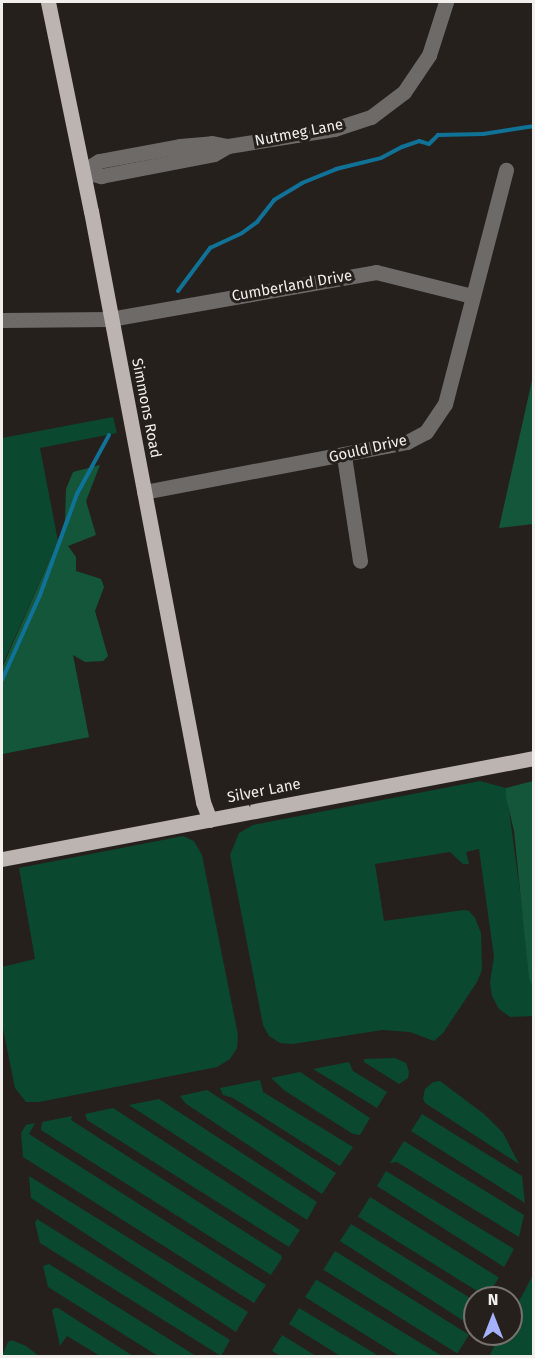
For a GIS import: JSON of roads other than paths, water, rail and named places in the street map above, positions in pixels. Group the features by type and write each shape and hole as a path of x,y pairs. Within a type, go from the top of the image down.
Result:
{"main road":[{"name":"Simmons Road","path":"48,2 83,171 203,802 210,820"},
{"name":"Silver Lane","path":"2,859 534,758"}],"street":[{"name":"Nutmeg Lane","path":"83,171 101,176 202,150 214,154 228,146 334,129 371,117 404,92 429,55 446,2"},
{"name":"Gould Drive","path":"144,492 344,456 407,442 426,432 445,404 506,170"},
{"name":"Cumberland Drive","path":"2,320 111,319 376,272 472,296"},
{"path":"344,456 360,561"}],"waterway":[{"path":"178,291 210,248 242,233 257,222 274,200 302,183 336,169 381,158 419,141 429,144 438,135 483,134 534,126"},
{"path":"2,680 40,595 77,494 109,435"}]}
